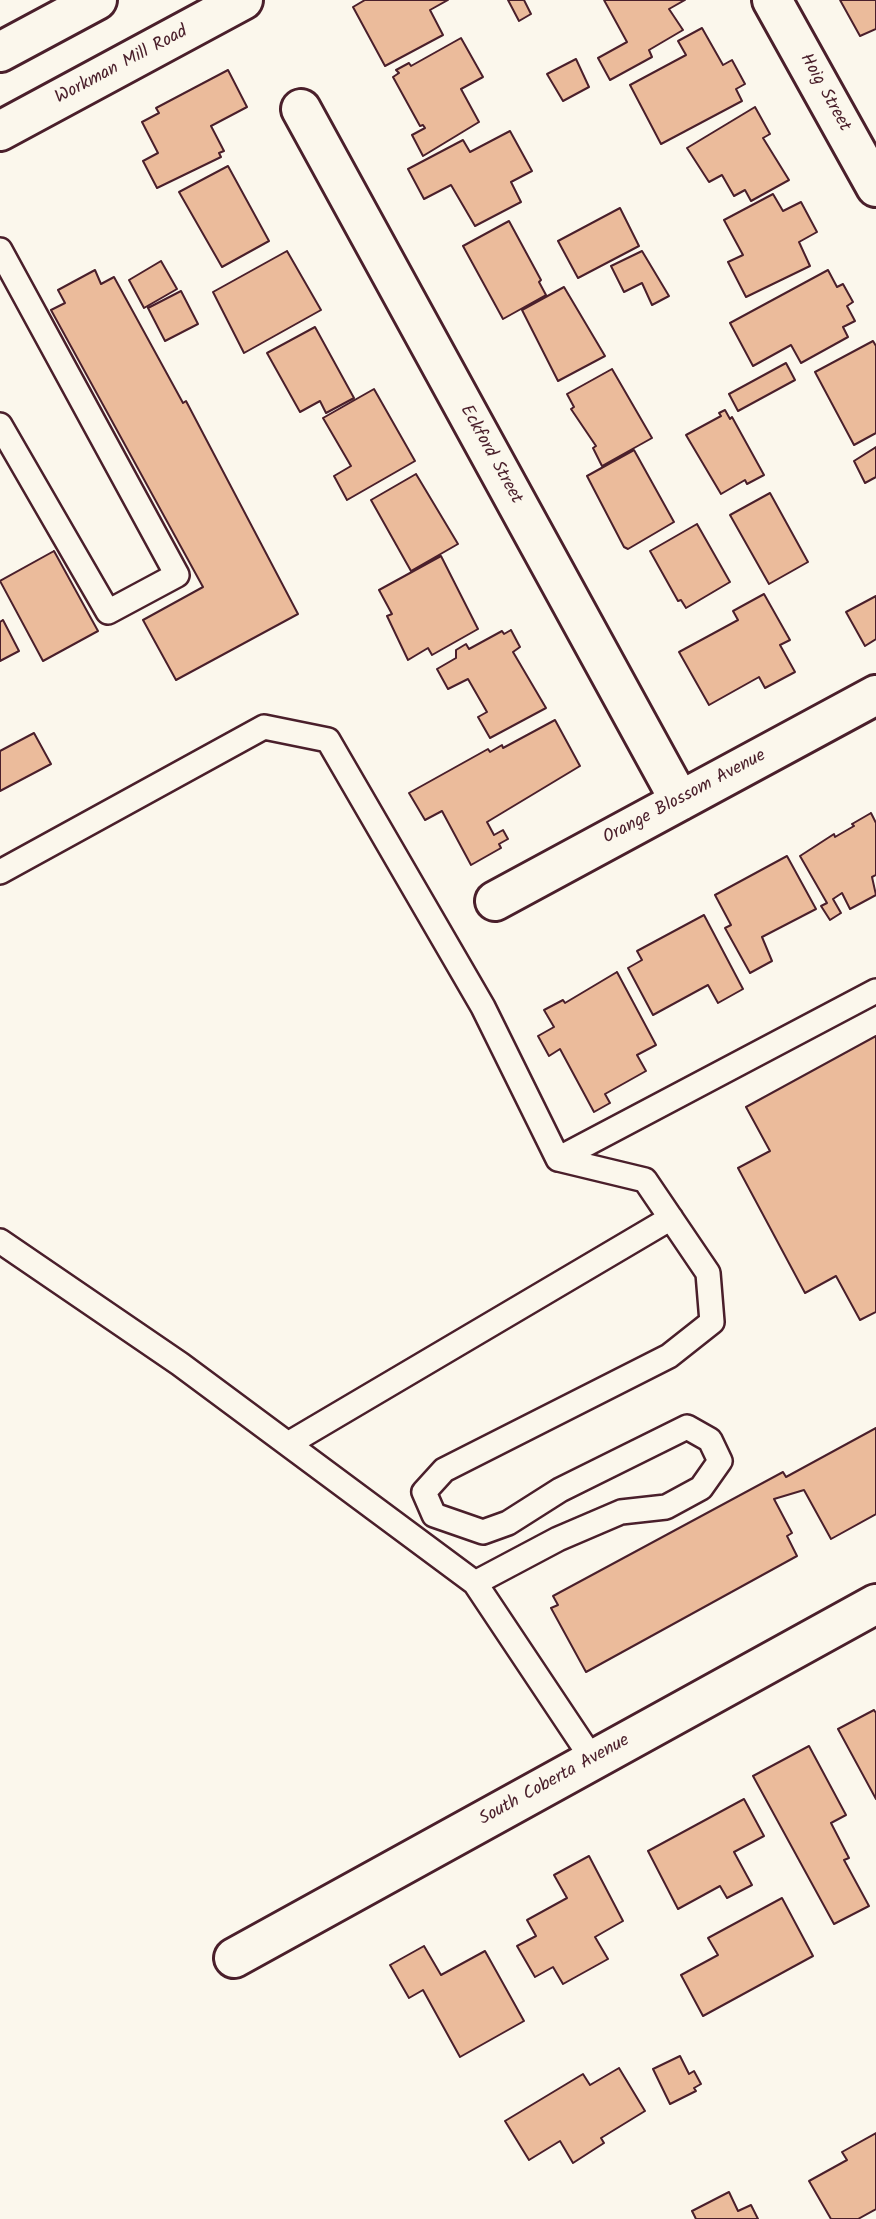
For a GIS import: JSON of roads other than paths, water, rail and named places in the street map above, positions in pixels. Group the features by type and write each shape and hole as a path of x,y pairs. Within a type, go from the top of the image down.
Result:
{"street":[{"path":"0,52 97,0"},
{"name":"Workman Mill Road","path":"0,131 243,0"},
{"name":"Hoig Street","path":"772,0 876,187"},
{"name":"Eckford Street","path":"301,108 680,801"},
{"name":"Orange Blossom Avenue","path":"495,901 876,695"},
{"name":"South Coberta Avenue","path":"234,1958 876,1604"}],"lane":[{"path":"0,250 177,575 108,612 0,425"},
{"path":"0,872 264,727 328,740 483,1007 558,1159"},
{"path":"558,1159 876,991"},
{"path":"475,1583 558,1539 621,1512 666,1507 701,1488 720,1461 710,1440 687,1427 560,1490 509,1523 482,1532 433,1515 424,1492 444,1470 669,1356 712,1322 708,1273 645,1180 558,1159"},
{"path":"288,1444 671,1218"},
{"path":"0,1241 180,1364 475,1583 593,1760"}]}
